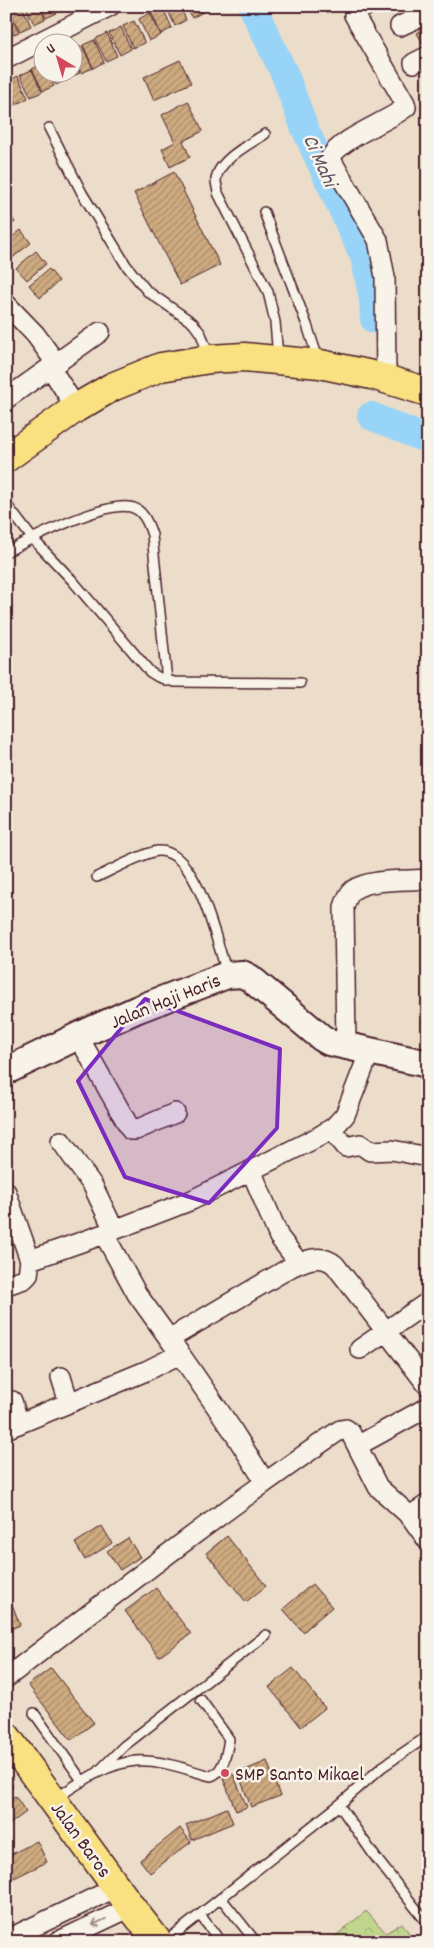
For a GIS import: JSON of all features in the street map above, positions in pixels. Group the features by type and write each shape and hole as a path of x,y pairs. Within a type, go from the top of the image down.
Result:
{"main road":[{"path":"6,458 76,408 112,387 161,367 210,359 244,357 320,364 386,379 428,392"},
{"name":"Jalan Baros","path":"11,1752 53,1800 158,1942"}],"street":[{"path":"6,59 110,6"},
{"path":"366,6 354,15 406,107 352,139 334,152 330,158 378,240 385,277 386,379"},
{"path":"400,26 428,13"},
{"path":"6,304 35,334 50,367"},
{"path":"6,315 50,367 76,408"},
{"path":"6,399 100,332"},
{"path":"30,1260 192,1200 331,1129 345,1115 358,1047 344,907 346,900 352,891 367,884 428,879"},
{"name":"Jalan Haji Haris","path":"6,1071 78,1036 138,1010 228,975 242,974 250,978 322,1038 330,1042 428,1064"},
{"path":"78,1036 127,1126 131,1130 143,1128 175,1113"},
{"path":"331,1129 346,1147 360,1144 370,1151 392,1150 428,1157"},
{"path":"61,1141 93,1186 109,1232 137,1294 231,1428 265,1482"},
{"path":"251,1170 280,1237 299,1263"},
{"path":"6,1286 24,1279 28,1275 30,1260 8,1204"},
{"path":"12,1401 13,1426 146,1371 175,1346 299,1263 315,1258 329,1260 386,1330 428,1386"},
{"path":"360,1349 428,1302"},
{"path":"61,1377 69,1403"},
{"path":"357,1446 428,1407"},
{"path":"6,1678 185,1540 340,1430 346,1429 350,1432 378,1487 410,1516 428,1541"},
{"path":"410,1516 428,1504"},
{"path":"58,1915 62,1939 124,1897"},
{"path":"6,1940 58,1915 124,1897"}],"lane":[{"path":"49,128 82,193 126,265 147,291 193,323 201,334 210,359"},
{"path":"265,134 221,166 216,180 218,193 268,292 275,322 278,360"},
{"path":"264,212 307,324 320,364"},
{"path":"6,504 32,538 72,580 150,672 167,681 174,682 300,683"},
{"path":"6,552 32,538 106,509 125,506 137,509 146,519 152,535 167,681"},
{"path":"97,877 158,851 175,855 188,867 200,889 228,975"},
{"path":"53,1800 97,1773 124,1746 266,1634"},
{"path":"97,1773 134,1761 154,1762 211,1776 216,1774 221,1768 229,1740 201,1700"},
{"path":"34,1713 83,1782"},
{"path":"165,1942 339,1805 396,1756 428,1736"},
{"path":"339,1805 376,1858 428,1924"},
{"path":"220,1898 256,1942"},
{"path":"200,1915 221,1942"}],"highlighted area":[{"path":"145,999 280,1049 277,1128 209,1203 125,1177 78,1081"}],"green space":[{"path":"366,1911 386,1933 402,1923 415,1942 328,1942"}],"building":[{"path":"15,6 22,6 31,26 20,31 9,9"},
{"path":"25,6 39,6 45,19 34,24"},
{"path":"40,6 54,6 57,13 46,18"},
{"path":"56,6 70,6 58,12"},
{"path":"162,6 172,28 161,34 151,12"},
{"path":"166,6 180,6 186,20 175,26"},
{"path":"186,6 200,6 203,12 192,18"},
{"path":"8,10 19,32 7,37 6,11"},
{"path":"150,13 161,35 149,41 139,19"},
{"path":"134,21 145,43 133,48 123,26"},
{"path":"121,27 131,49 120,55 109,33"},
{"path":"428,27 428,48 426,49 417,33"},
{"path":"107,33 117,56 106,61 95,39"},
{"path":"94,40 104,62 93,68 83,45"},
{"path":"82,46 93,68 82,73"},
{"path":"180,60 191,83 154,100 144,77"},
{"path":"32,70 32,82 37,82 42,92 31,97 20,75"},
{"path":"18,76 28,98 17,104 7,82"},
{"path":"38,82 52,82 54,86 43,91"},
{"path":"6,84 16,105 6,109"},
{"path":"188,101 203,131 183,141 190,157 170,167 162,149 175,142 162,115"},
{"path":"174,172 220,265 180,285 134,193"},
{"path":"6,211 15,222 6,230"},
{"path":"21,230 31,243 11,259 6,253 6,242"},
{"path":"36,251 46,264 27,280 16,268"},
{"path":"49,269 59,281 40,298 29,285"},
{"path":"102,1526 112,1543 85,1560 75,1543"},
{"path":"227,1536 266,1586 246,1602 206,1553"},
{"path":"128,1538 140,1557 120,1570 107,1551"},
{"path":"312,1584 332,1607 303,1632 283,1609"},
{"path":"156,1588 191,1634 159,1657 125,1611"},
{"path":"6,1591 20,1625 6,1631"},
{"path":"51,1668 94,1723 71,1740 28,1685"},
{"path":"293,1668 325,1708 301,1727 269,1687"},
{"path":"6,1709 13,1718 6,1723"},
{"path":"267,1761 280,1796 251,1807 238,1773"},
{"path":"233,1774 247,1807 236,1811 223,1778"},
{"path":"6,1777 13,1786 6,1791"},
{"path":"15,1796 26,1812 10,1824 6,1818 6,1802"},
{"path":"227,1808 233,1823 192,1840 186,1825"},
{"path":"180,1828 191,1842 150,1873 140,1860"},
{"path":"37,1841 47,1862 14,1878 6,1863 6,1857"}],"waterway":[{"name":"Ci Mahi","path":"252,6 285,75 305,129 365,259 373,299 374,319"},
{"name":"Ci Mahi","path":"371,416 428,440"}],"place":[{"name":"SMP Santo Mikael","path":"225,1773"}]}
